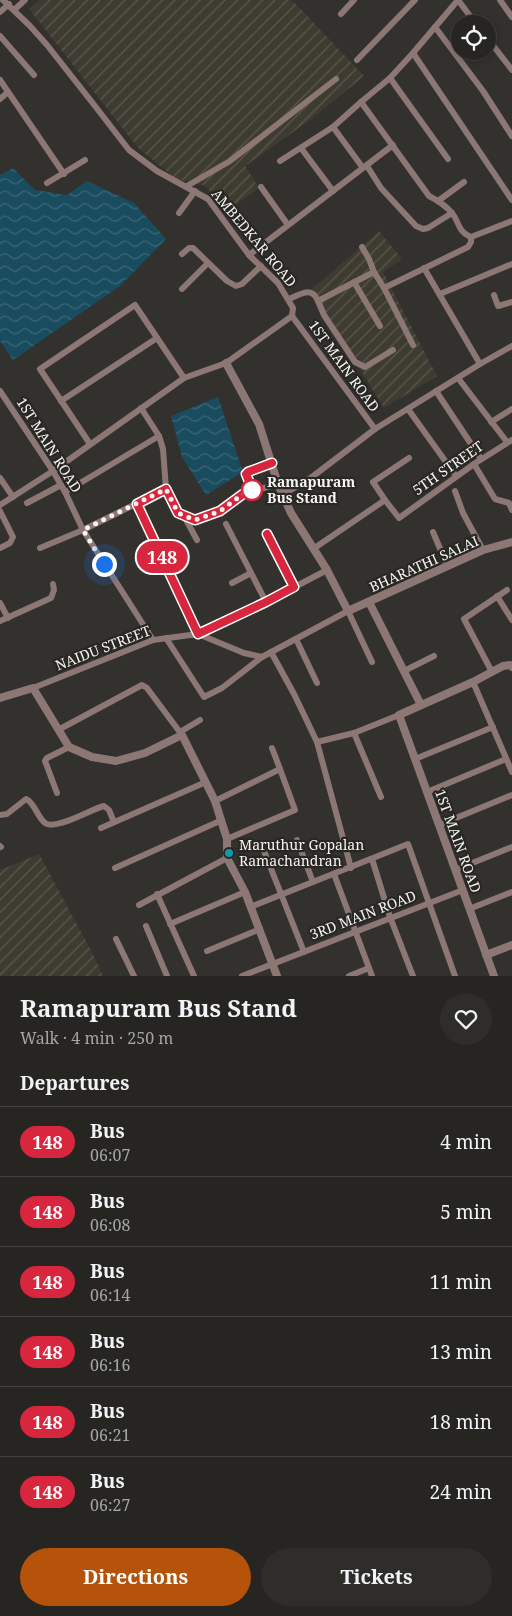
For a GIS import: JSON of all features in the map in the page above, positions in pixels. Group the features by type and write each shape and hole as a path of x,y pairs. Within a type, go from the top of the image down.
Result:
{"street":[{"path":"14,10 25,0"},
{"path":"340,14 354,0"},
{"path":"357,60 415,0"},
{"path":"280,161 333,127 390,78 458,0 469,15"},
{"path":"500,0 512,17"},
{"path":"0,12 6,2"},
{"name":"AMBEDKAR ROAD","path":"6,2 53,53 129,150 157,171 208,199 250,255 278,283 293,308 292,316"},
{"path":"435,27 483,91 512,136"},
{"path":"0,36 34,75"},
{"path":"496,49 512,70"},
{"path":"413,53 512,200"},
{"path":"390,78 448,159"},
{"path":"187,186 230,161 336,79"},
{"path":"0,80 64,174"},
{"path":"0,99 8,92"},
{"path":"361,102 429,196 438,200 452,213 463,233 471,237 512,221"},
{"path":"333,127 381,188 416,226 423,229 428,228 452,213"},
{"path":"250,255 393,145"},
{"path":"301,148 333,192"},
{"path":"47,183 85,160"},
{"path":"438,200 464,182"},
{"path":"261,187 288,225"},
{"path":"179,213 195,191"},
{"path":"384,288 468,247 471,237"},
{"path":"182,254 191,247 226,281 236,286 242,284 261,266"},
{"path":"362,247 370,259 374,272 413,345"},
{"path":"182,289 208,263"},
{"path":"440,294 512,264"},
{"path":"424,268 480,364"},
{"path":"318,301 374,272"},
{"path":"354,282 380,326"},
{"path":"289,300 306,292 316,295 324,315 359,365 365,367 393,350"},
{"path":"494,295 498,306 512,302"},
{"path":"90,444 40,369 135,304 184,378"},
{"path":"0,505 53,471 184,378 226,363 292,316"},
{"name":"1ST MAIN ROAD","path":"292,316 375,429"},
{"path":"61,401 157,338"},
{"path":"141,408 158,436 163,449 166,489 174,508 178,513 195,520 220,511 243,494 278,484 289,490 308,480 375,429 512,346"},
{"path":"226,363 259,424 278,484 291,513 327,570 372,662"},
{"path":"458,378 509,441"},
{"name":"1ST MAIN ROAD","path":"0,391 53,471 83,530 153,640"},
{"path":"436,391 481,459"},
{"path":"492,422 512,408"},
{"path":"408,409 456,476"},
{"path":"65,492 158,436"},
{"name":"5TH STREET","path":"385,500 398,518 509,441"},
{"path":"313,549 385,500 373,482 409,458"},
{"path":"253,491 246,474 272,463"},
{"path":"474,464 495,499 509,503 512,510"},
{"path":"0,478 13,497"},
{"path":"28,504 61,485"},
{"path":"40,548 83,530 166,489"},
{"path":"455,491 463,513 483,550"},
{"path":"137,504 198,634 244,654 262,657"},
{"path":"0,511 13,537 10,543 0,548"},
{"path":"184,516 197,540"},
{"path":"226,524 266,602"},
{"path":"433,532 447,565"},
{"path":"267,534 294,587"},
{"name":"BHARATHI SALAI","path":"348,611 447,565 483,550 512,542"},
{"path":"198,634 266,602 327,570"},
{"path":"232,583 251,573"},
{"path":"0,621 51,598 54,590 53,584"},
{"path":"492,672 464,619 507,590"},
{"path":"497,596 512,620"},
{"path":"368,602 421,705"},
{"path":"0,603 8,618"},
{"path":"166,638 204,697 222,688 262,657 348,611"},
{"name":"NAIDU STREET","path":"33,688 153,640 198,634"},
{"path":"296,638 317,683"},
{"path":"271,652 317,742 351,868"},
{"path":"404,671 434,656"},
{"path":"317,742 354,732 398,715 473,682 503,666 511,666"},
{"path":"473,682 512,772"},
{"path":"58,730 142,685 147,688 181,734 215,801 227,840 228,858 245,892 277,976"},
{"path":"0,698 33,688 69,747 92,757 116,761 145,753 181,734 200,720"},
{"name":"1ST MAIN ROAD","path":"398,715 494,976"},
{"path":"415,759 493,727"},
{"path":"354,732 381,797"},
{"path":"57,793 45,760 69,747"},
{"path":"227,840 295,810 272,748"},
{"path":"427,792 506,759"},
{"path":"215,801 280,768"},
{"path":"101,828 206,782"},
{"path":"439,825 512,795"},
{"path":"0,815 7,814 26,800 31,802 39,816 48,825 52,826 104,806 109,810 114,822"},
{"path":"115,868 222,820"},
{"path":"296,840 313,882"},
{"path":"250,907 408,844 455,976"},
{"path":"455,870 512,847"},
{"path":"264,851 304,952"},
{"path":"139,905 228,858"},
{"path":"372,859 390,917 413,976"},
{"path":"334,874 372,976"},
{"name":"3RD MAIN ROAD","path":"242,976 462,890"},
{"path":"170,924 245,892"},
{"path":"469,909 512,892"},
{"path":"157,894 194,976"},
{"path":"146,926 167,976"},
{"path":"207,951 260,929"},
{"path":"116,939 134,976"},
{"path":"486,955 512,945"},
{"path":"349,976 369,968"}],"shaded area":[{"path":"40,0 290,0 297,5 364,76 310,120 245,166 259,188 224,213 206,186 176,179 138,148 29,9"},
{"path":"379,231 402,259 383,272 437,376 384,408 311,290"},
{"path":"39,854 103,976 0,976 0,870"}],"water":[{"path":"13,168 35,190 67,195 87,181 134,203 166,239 120,286 13,360 0,341 0,175"},
{"path":"218,397 243,472 206,495 182,457 171,416"}],"bus line":[{"name":"148","path":"267,534 294,587 198,634 137,504 166,489 178,513 195,520 220,511 243,494 253,491 246,474 272,463"}],"place":[{"name":"Ramapuram Bus Stand","path":"252,490"},
{"name":"Maruthur Gopalan Ramachandran","path":"229,853"}],"route":[{"path":"104,564 83,530 166,489 178,513 195,520 220,511 243,494 252,490"}]}
